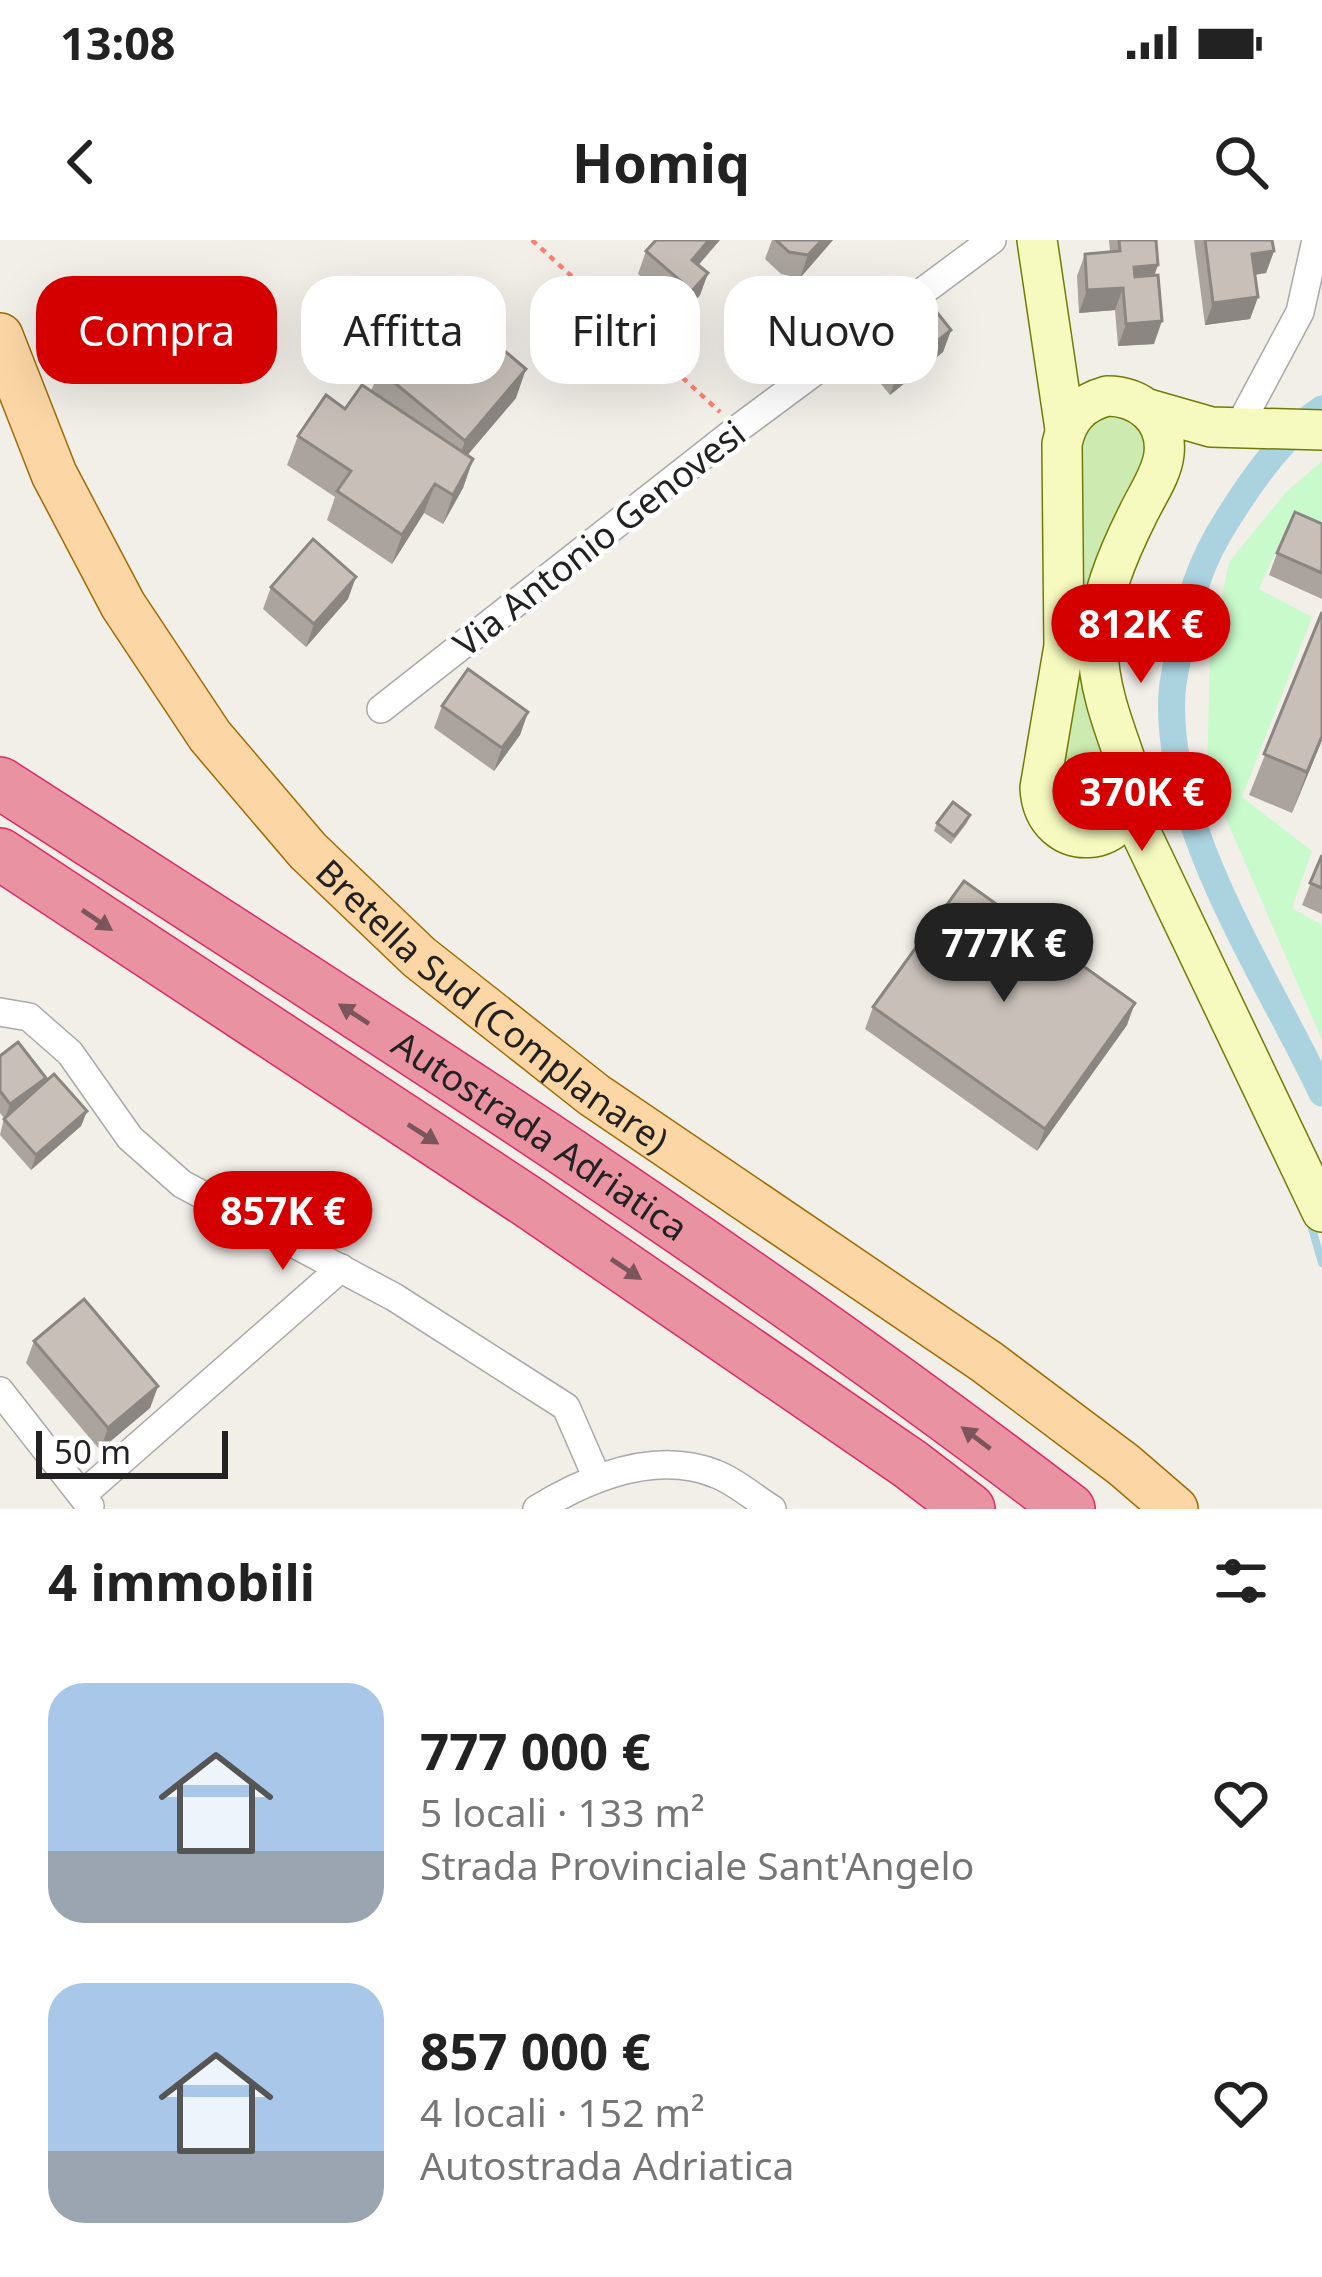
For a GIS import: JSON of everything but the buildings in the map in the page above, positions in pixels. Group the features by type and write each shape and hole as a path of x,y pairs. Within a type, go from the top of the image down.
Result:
{"highway":[{"path":"0,743 209,918"},
{"name":"Autostrada Adriatica","path":"0,783 698,1240 942,1412 1069,1509"},
{"name":"Autostrada Adriatica","path":"0,854 530,1203 891,1450 969,1509"}],"main road":[{"path":"1037,240 1065,429 1064,646 1040,801 1053,824 1063,831 1086,838 1100,836 1122,822 1130,810 1133,782 1102,688 1098,647 1109,584 1164,454 1179,440 1224,428"},
{"name":"Bretella Sud (Complanare)","path":"0,336 54,474 123,605 210,736 308,851 419,957 594,1095 987,1361 1175,1509"},
{"path":"1054,362 1085,389 1121,396 1148,409 1224,428 1308,430"},
{"path":"1065,429 1081,407 1107,396"},
{"path":"1148,409 1158,422 1164,454"},
{"path":"1130,810 1322,1212"},
{"path":"1100,836 1155,866"}],"street":[{"name":"Via Antonio Genovesi","path":"381,709 736,430 992,240"},
{"path":"1224,428 1300,312 1316,240"},
{"path":"0,1012 28,1017 70,1052 130,1138 182,1184 394,1297 566,1407 597,1478"},
{"path":"0,1391 87,1502 341,1268"},
{"path":"537,1509 597,1478 675,1464 717,1474 772,1509"}],"path":[{"path":"532,240 703,394 736,430"}],"green space":[{"path":"1109,408 1132,414 1152,448 1111,542 1122,799 1093,828 1057,811 1077,434"},
{"path":"1322,461 1322,535 1289,522 1259,589 1312,617 1242,797 1312,851 1292,908 1322,925 1322,1040 1207,775 1210,655 1229,562 1287,491"}],"waterway":[{"path":"1322,409 1269,460 1218,535 1192,597 1172,693 1174,743 1201,847 1322,1093"},
{"path":"1311,1225 1322,1263"}]}
